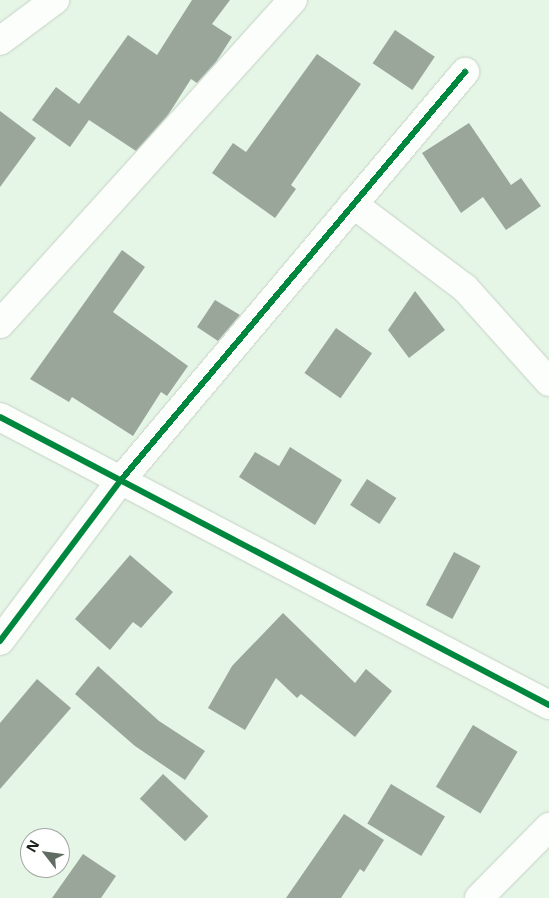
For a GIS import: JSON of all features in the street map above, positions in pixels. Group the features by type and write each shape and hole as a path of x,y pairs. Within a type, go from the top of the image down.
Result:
{"street":[{"path":"0,41 56,0"},
{"path":"0,324 293,0"},
{"path":"0,641 121,480 464,72"},
{"path":"353,204 465,288 549,382"},
{"path":"0,417 549,704"},
{"path":"479,898 549,826"}],"building":[{"path":"192,0 230,0 212,24 232,37 216,62 197,83 191,79 168,115 136,151 89,120 70,147 32,120 56,87 79,104 128,35 157,55"},
{"path":"395,30 435,57 412,90 373,63"},
{"path":"317,54 361,84 291,185 296,189 275,218 212,173 233,143 246,152"},
{"path":"0,111 36,138 0,187"},
{"path":"469,123 511,185 521,178 541,206 506,230 483,197 461,213 422,153"},
{"path":"122,250 145,267 113,312 188,366 167,396 161,392 133,436 72,397 69,402 30,379"},
{"path":"415,291 445,330 409,358 388,330"},
{"path":"215,300 240,315 218,341 197,327"},
{"path":"336,328 372,353 340,398 304,373"},
{"path":"290,447 342,480 315,525 239,477 255,452 279,466"},
{"path":"367,479 396,498 379,524 350,505"},
{"path":"454,552 480,566 452,619 426,605"},
{"path":"130,555 173,592 141,628 133,622 110,650 75,619"},
{"path":"283,613 355,683 366,669 392,691 355,737 301,694 297,698 276,678 245,730 208,708 232,666"},
{"path":"98,666 159,721 205,751 185,780 135,746 75,694"},
{"path":"37,679 71,708 0,789 0,723"},
{"path":"473,725 518,752 480,813 436,787"},
{"path":"163,774 208,816 185,841 140,799"},
{"path":"391,784 445,816 421,856 367,823"},
{"path":"344,814 384,840 364,872 360,869 341,898 286,898"},
{"path":"83,854 116,876 101,898 52,898 66,878 70,878 70,872"}],"cycle path":[{"path":"0,641 121,480 465,72"},
{"path":"0,417 549,705"}]}
